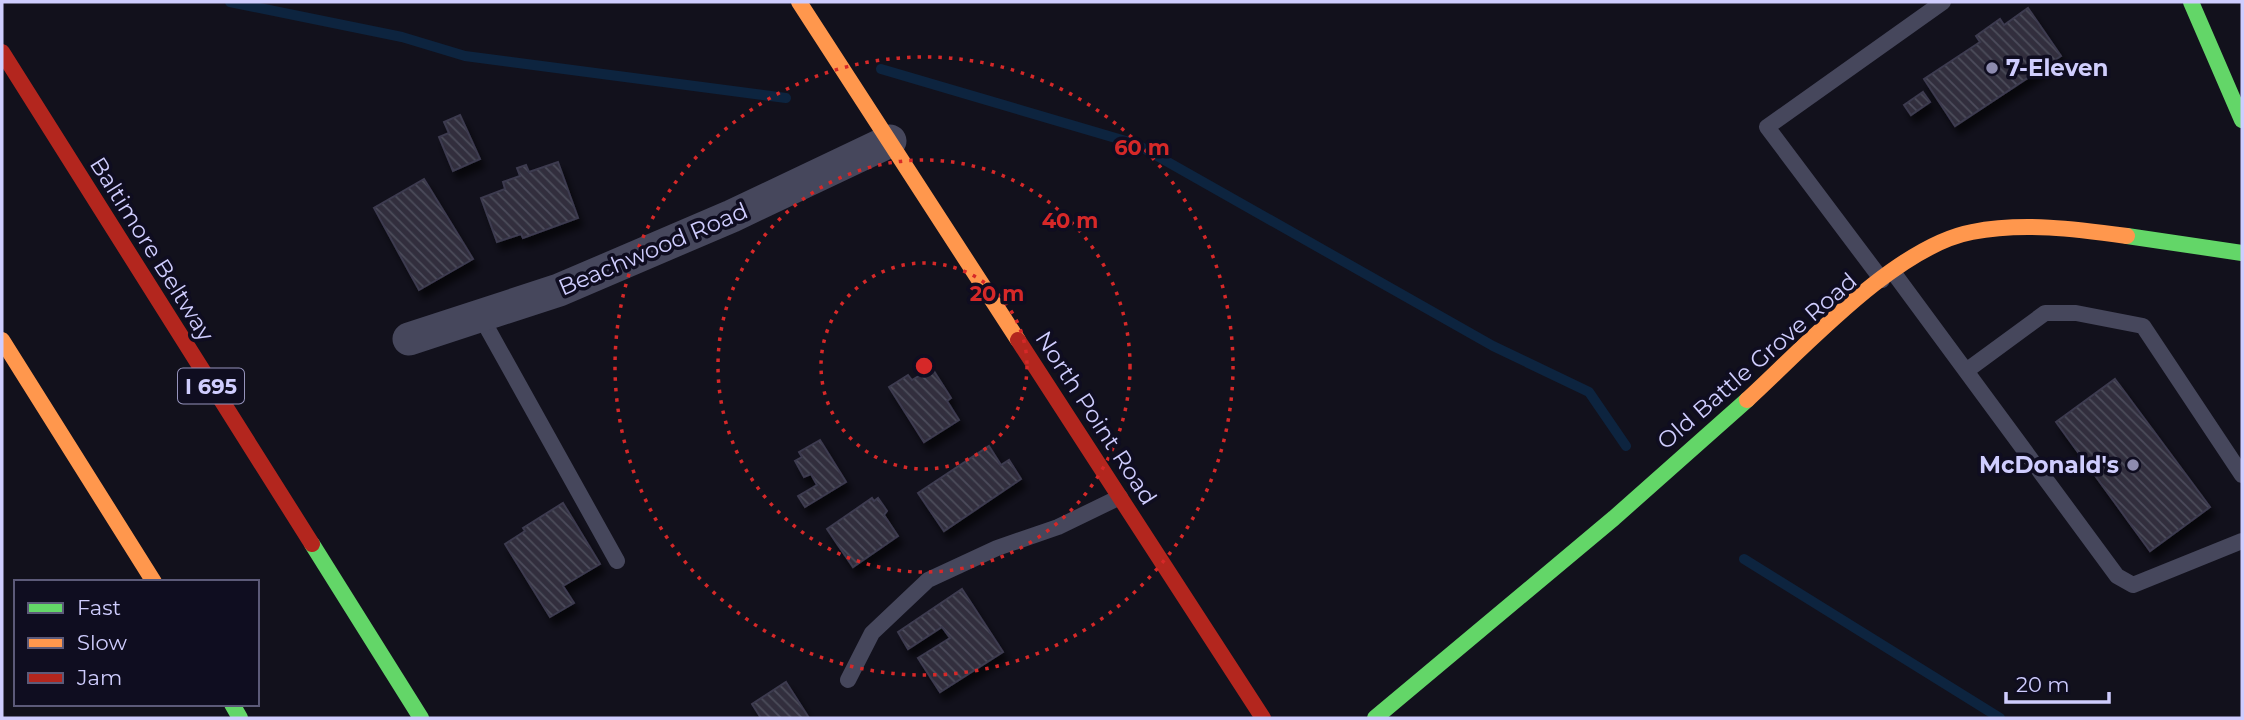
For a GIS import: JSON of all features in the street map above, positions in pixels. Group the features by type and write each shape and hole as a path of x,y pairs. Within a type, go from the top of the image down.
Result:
{"main road":[{"name":"North Point Road","path":"799,2 1263,718"},
{"path":"2191,2 2242,120"},
{"name":"Baltimore Beltway","path":"2,52 421,718"},
{"name":"Old Battle Grove Road","path":"1375,718 1614,518 1887,277 1936,243 1968,233 2004,227 2047,227 2242,253"},
{"path":"2,340 153,580"}],"street":[{"name":"Beachwood Road","path":"409,339 559,290 732,216 890,141"}],"lane":[{"path":"1943,2 1767,127 1966,371 2118,576 2133,585 2242,541"},
{"path":"1966,371 2045,313 2076,313 2143,326 2238,457 2242,475"},
{"path":"480,315 617,561"},
{"path":"848,680 872,634 928,580 997,548 1058,527 1120,497"}],"building":[{"name":"7-Eleven","path":"2028,8 2061,56 1955,126 1924,79 1980,42 1976,36 2000,19 2004,25"},
{"path":"1923,92 1930,102 1911,115 1904,105"},
{"path":"460,115 480,159 453,171 439,137 449,133 444,122"},
{"path":"558,162 578,218 523,238 521,234 497,242 481,198 505,189 503,182 520,176 517,168 526,165 529,172"},
{"path":"424,179 473,259 419,290 374,208"},
{"path":"932,368 951,398 947,401 959,420 924,442 889,387 908,375 912,380"},
{"name":"McDonald's","path":"2115,379 2210,507 2150,551 2056,422"},
{"path":"820,440 846,482 805,507 798,496 817,485 811,474 804,477 795,461 802,457 799,452"},
{"path":"989,446 1001,465 1009,460 1021,479 944,531 918,493"},
{"path":"872,498 874,501 878,498 887,511 884,515 898,536 853,567 827,529"},
{"path":"563,503 600,564 563,586 574,603 550,617 505,544 525,531 523,528"},
{"path":"962,589 1003,652 940,692 918,658 950,638 942,627 908,649 898,632"},
{"path":"786,682 809,718 761,718 752,704"}],"waterway":[{"path":"230,2 402,37 465,56 786,98"},
{"path":"881,69 1136,144 1493,346 1589,392 1626,446"},
{"path":"1744,559 2000,718"}],"traffic: fast":[{"path":"2191,2 2242,120"},
{"path":"2127,236 2242,253"},
{"path":"1375,718 1614,518 1747,400"},
{"path":"312,544 421,718"},
{"path":"233,706 240,718"}],"traffic: slow":[{"path":"799,2 1018,340"},
{"path":"1747,400 1852,302 1913,257 1943,241 1972,232 2011,227 2069,229 2127,236"},
{"path":"2,340 153,580"}],"traffic: jam":[{"path":"2,52 312,544"},
{"path":"1018,340 1263,718"}],"place":[{"name":"7-Eleven","path":"1992,68"},
{"name":"McDonald's","path":"2133,465"}]}
